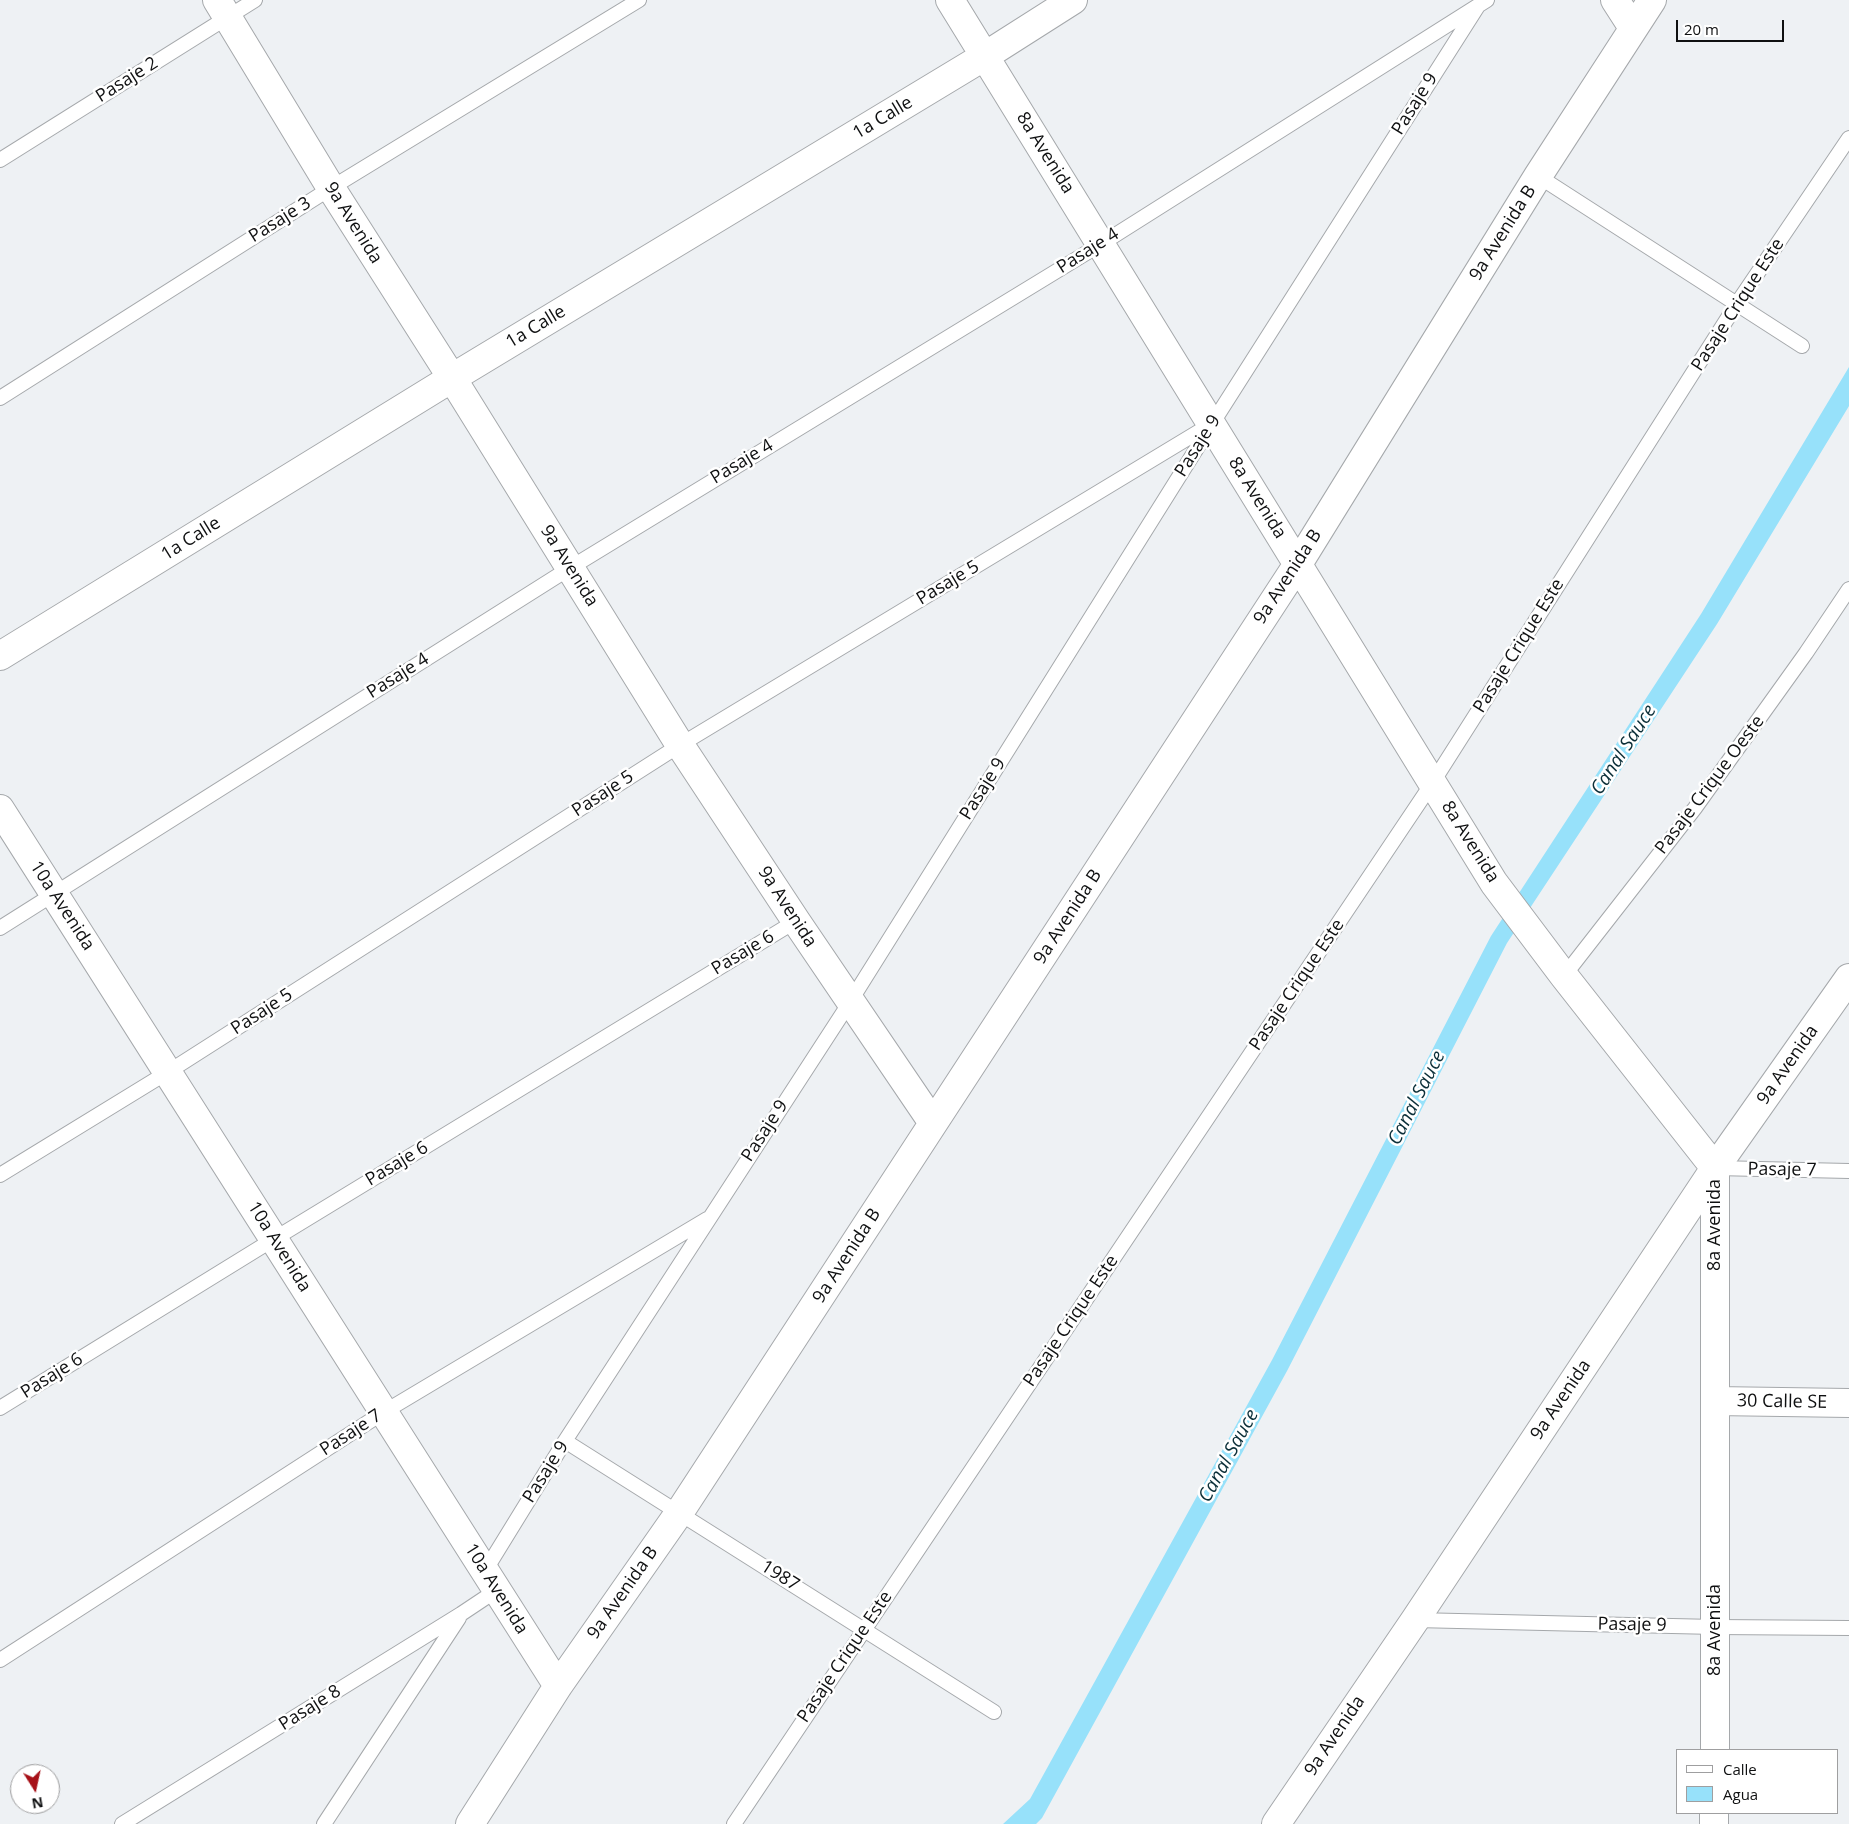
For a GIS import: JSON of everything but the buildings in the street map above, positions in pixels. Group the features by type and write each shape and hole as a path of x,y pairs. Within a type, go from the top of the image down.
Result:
{"street":[{"name":"8a Avenida","path":"950,0 1494,883 1564,976 1715,1168 1714,1749"},
{"name":"1a Calle","path":"0,656 452,378 985,56 1073,0"},
{"path":"1615,0 1633,28"},
{"name":"9a Avenida B","path":"470,1824 558,1686 679,1513 1298,564 1538,176 1652,0"},
{"name":"9a Avenida","path":"222,8 331,188 452,378 680,745 796,922 933,1124"},
{"name":"10a Avenida","path":"0,809 558,1686"},
{"name":"9a Avenida","path":"1276,1824 1415,1620 1715,1168 1849,978"},
{"name":"30 Calle SE","path":"1715,1401 1849,1403"}],"lane":[{"name":"Pasaje 2","path":"0,160 222,8 255,0"},
{"name":"Pasaje 3","path":"0,398 331,188 639,0"},
{"name":"Pasaje 4","path":"0,928 570,568 1101,244 1482,3"},
{"name":"Pasaje 9","path":"491,1581 565,1441 850,1002 1212,424 1482,3"},
{"name":"Pasaje Crique Este","path":"734,1824 863,1629 1433,782 1736,305 1849,138"},
{"path":"1538,176 1802,346"},
{"name":"Pasaje 5","path":"0,1175 168,1072 680,745 1212,424"},
{"name":"Pasaje Crique Oeste","path":"1564,976 1695,808 1806,653 1849,589"},
{"name":"Pasaje 6","path":"0,1408 274,1238 796,922"},
{"name":"Pasaje 7","path":"1715,1168 1849,1171"},
{"name":"Pasaje 7","path":"0,1660 384,1412 709,1217"},
{"name":"1987","path":"565,1441 994,1712"},
{"name":"Pasaje 8","path":"122,1824 461,1614 491,1581"},
{"path":"324,1824 461,1614"},
{"name":"Pasaje 9","path":"1415,1620 1849,1628"}],"water":[{"name":"Canal Sauce","path":"1849,367 1849,406 1717,624 1507,943 1287,1371 1042,1818 1036,1824 1003,1824 1030,1799 1272,1360 1491,936 1701,614"}]}
